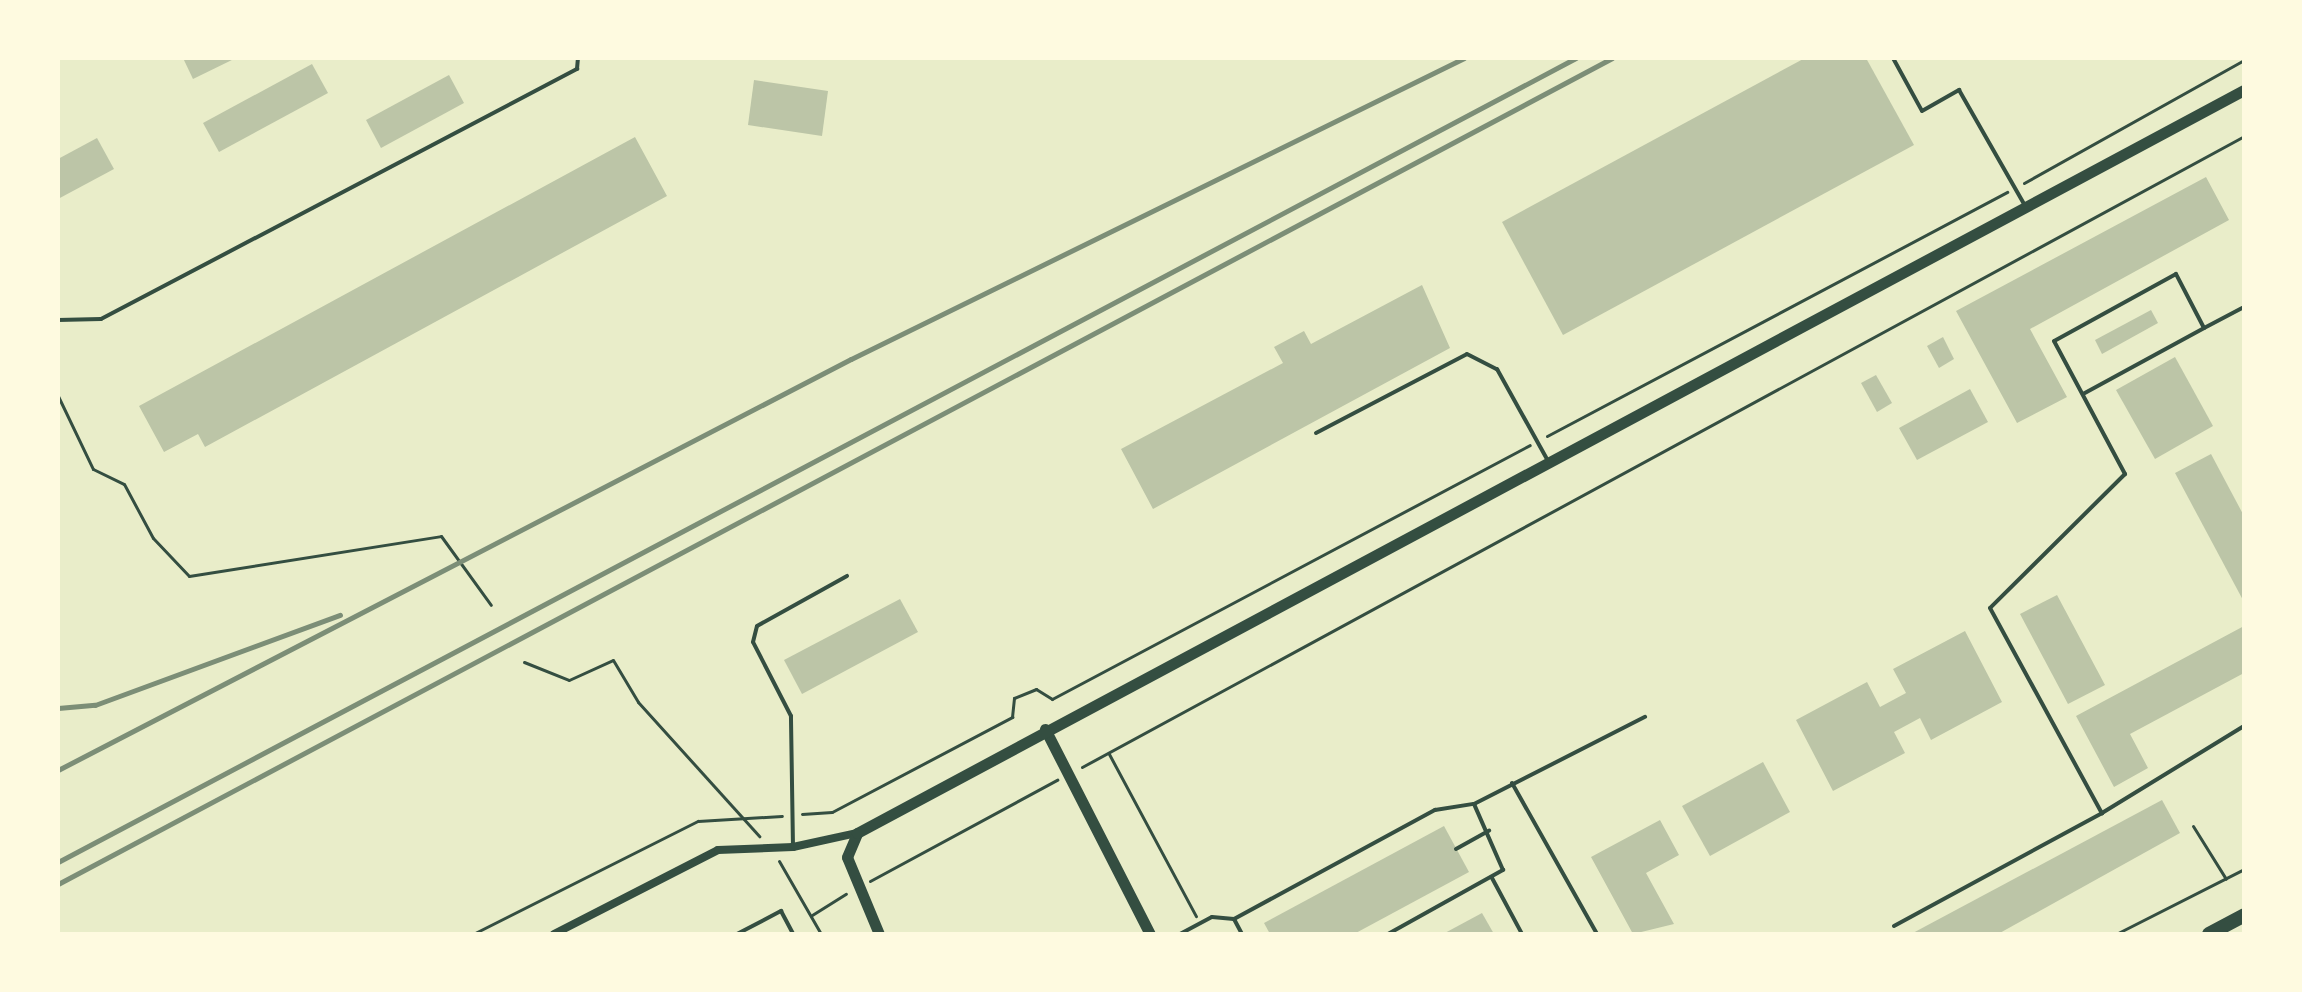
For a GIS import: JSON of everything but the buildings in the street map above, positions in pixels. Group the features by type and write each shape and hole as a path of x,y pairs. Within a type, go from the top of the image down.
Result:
{"main road":[{"path":"2209,934 2244,915"}],"street":[{"path":"554,934 718,850 793,847 857,833 1045,729 2027,210 2244,90"},
{"path":"1045,729 1150,934"},
{"path":"857,833 847,857 856,888 879,934"}],"lane":[{"path":"58,320 101,319 577,69 578,58"},
{"path":"1893,58 1922,111 1959,90 2027,210"},
{"path":"2102,813 1990,608 2125,474 2054,341 2176,274 2204,328"},
{"path":"2083,394 2244,307"},
{"path":"1316,433 1467,354 1497,369 1535,443 1550,463"},
{"path":"793,847 791,716 753,642 757,626 847,576"},
{"path":"1180,934 1200,923 1234,919 1435,810 1474,804 1645,717"},
{"path":"1894,926 2102,813 2244,726"},
{"path":"1512,783 1597,934"},
{"path":"1388,934 1492,878 1505,864 1474,804"},
{"path":"1456,849 1489,831"},
{"path":"1492,878 1522,934"},
{"path":"737,934 781,911 793,934"},
{"path":"1234,919 1242,934"}],"path":[{"path":"473,934 698,821 748,821 832,812 1012,717 1014,698 1036,689 1052,699 2014,188 2244,60"},
{"path":"812,915 856,888 1109,754 2244,136"},
{"path":"58,396 93,469 124,484 153,538 189,576 441,536 491,605"},
{"path":"524,662 569,680 613,660 638,702 748,821 812,915 821,934"},
{"path":"1109,754 1200,923"},
{"path":"2193,826 2226,879"},
{"path":"2116,934 2244,869"}],"railway":[{"path":"58,770 851,359 1464,58"},
{"path":"58,862 1576,58"},
{"path":"58,884 1612,58"},
{"path":"58,708 95,705 340,615"}]}
